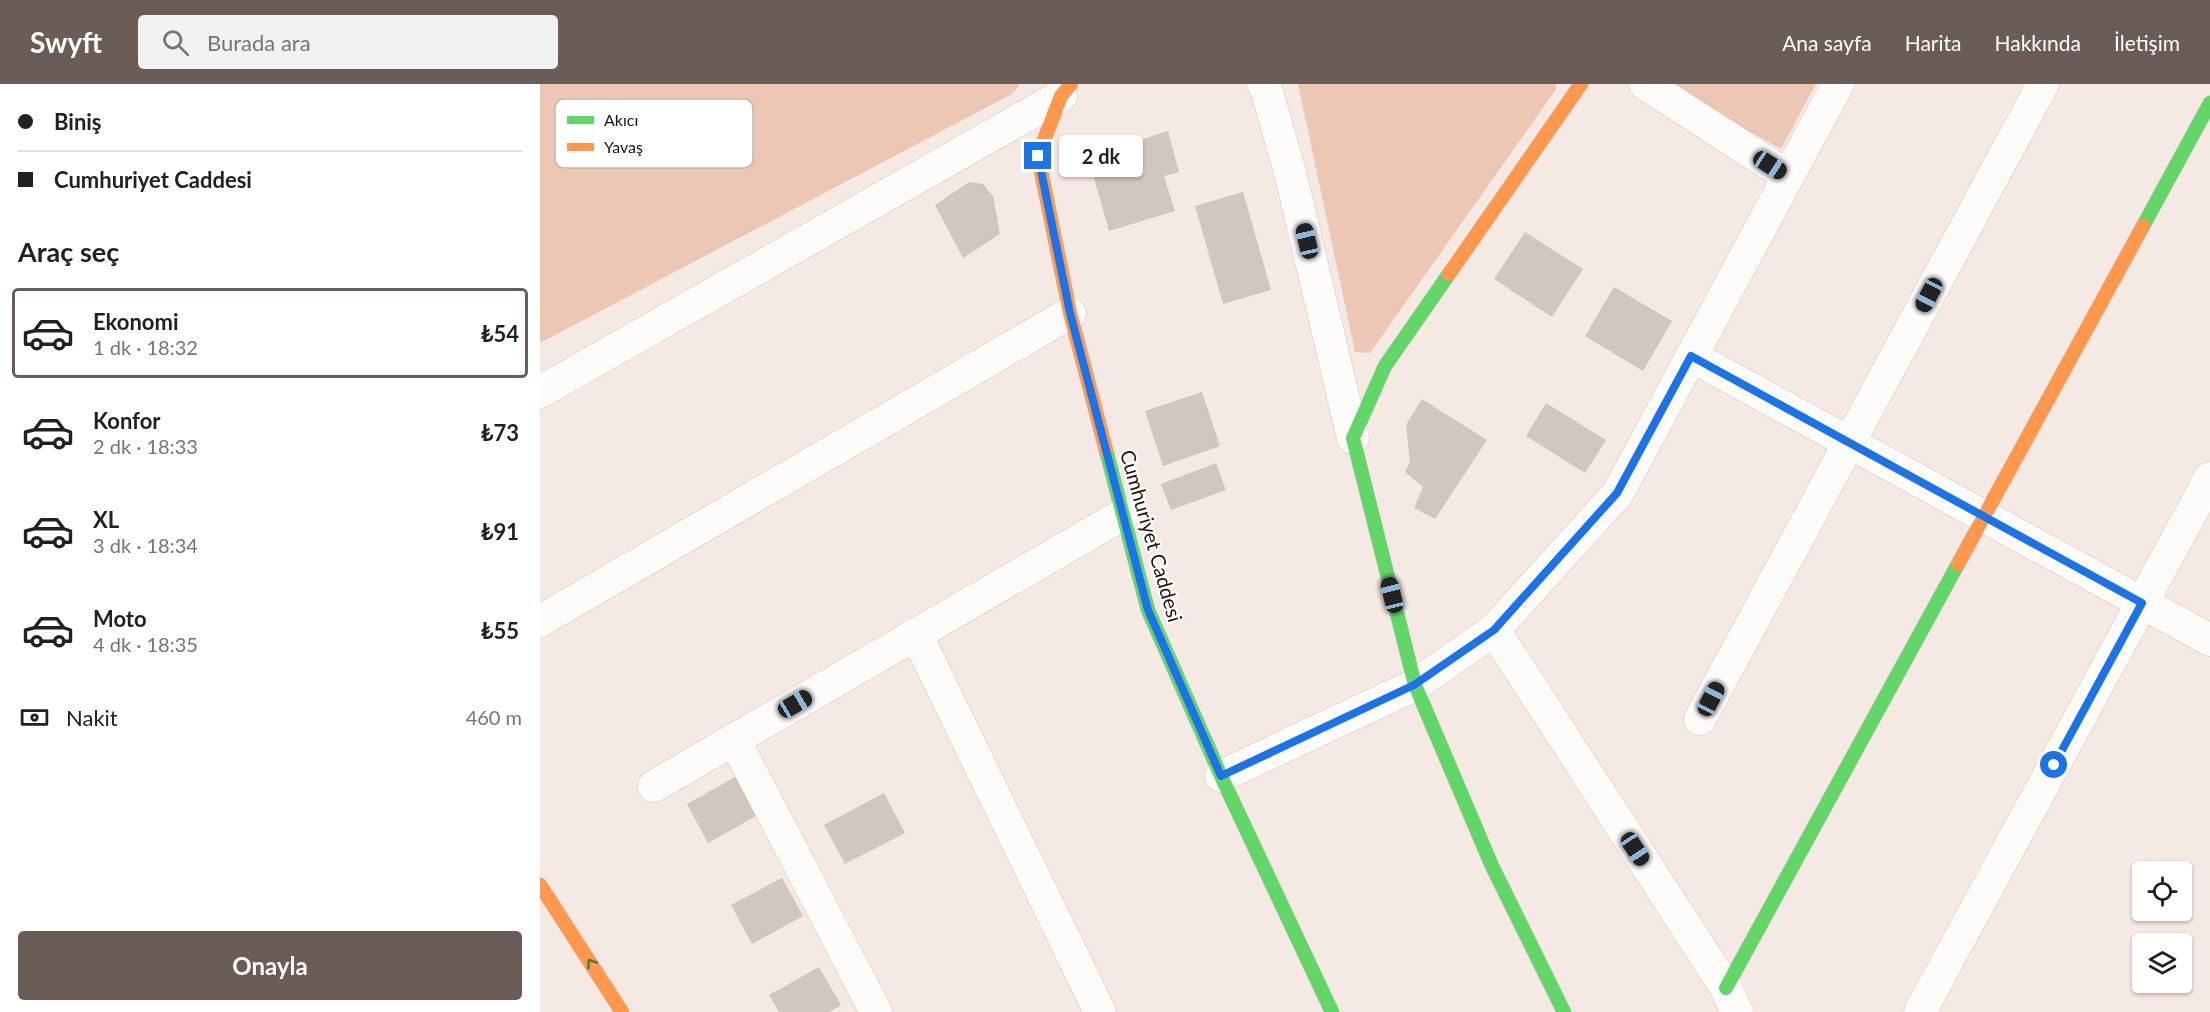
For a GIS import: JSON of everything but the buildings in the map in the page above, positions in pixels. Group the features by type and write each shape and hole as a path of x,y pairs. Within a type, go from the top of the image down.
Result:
{"main road":[{"path":"1564,1012 1492,866 1414,685 1353,438 1385,366 1581,84"},
{"name":"Cumhuriyet Caddesi","path":"1066,90 1038,156 1070,313 1148,610 1221,776 1332,1012"},
{"path":"1731,1000 1984,516 2210,103"},
{"path":"540,885 622,1012"}],"street":[{"path":"1263,84 1291,176 1353,438"},
{"path":"1645,84 1788,176"},
{"path":"1221,776 1414,685 1494,630 1617,493 1838,84"},
{"path":"1701,718 2043,84"},
{"path":"540,392 1066,90"},
{"path":"540,621 1070,313"},
{"path":"1691,356 2210,640"},
{"path":"1923,1011 2210,478"},
{"path":"654,786 1124,514"},
{"path":"1494,630 1731,1000"},
{"path":"916,634 1100,1012"},
{"path":"734,740 876,1012"}],"shaded area":[{"path":"540,84 1020,84 1012,94 540,343"},
{"path":"1298,84 1555,84 1557,88 1370,353 1355,352"},
{"path":"1664,84 1816,84 1781,149"}],"traffic: fast":[{"path":"2143,226 2210,103"},
{"path":"1449,274 1385,366 1353,438 1415,685 1492,866 1564,1012"},
{"path":"1106,450 1148,610 1221,776 1332,1012"},
{"path":"1726,988 1958,564"}],"traffic: slow":[{"path":"1071,84 1061,96 1038,156 1070,313 1106,450"},
{"path":"1449,274 1581,84"},
{"path":"1958,564 2143,226"},
{"path":"540,885 622,1012"}],"route":[{"path":"1038,156 1070,313 1148,610 1221,776 1414,685 1494,630 1617,493 1691,356 2142,603 2054,765"}]}
